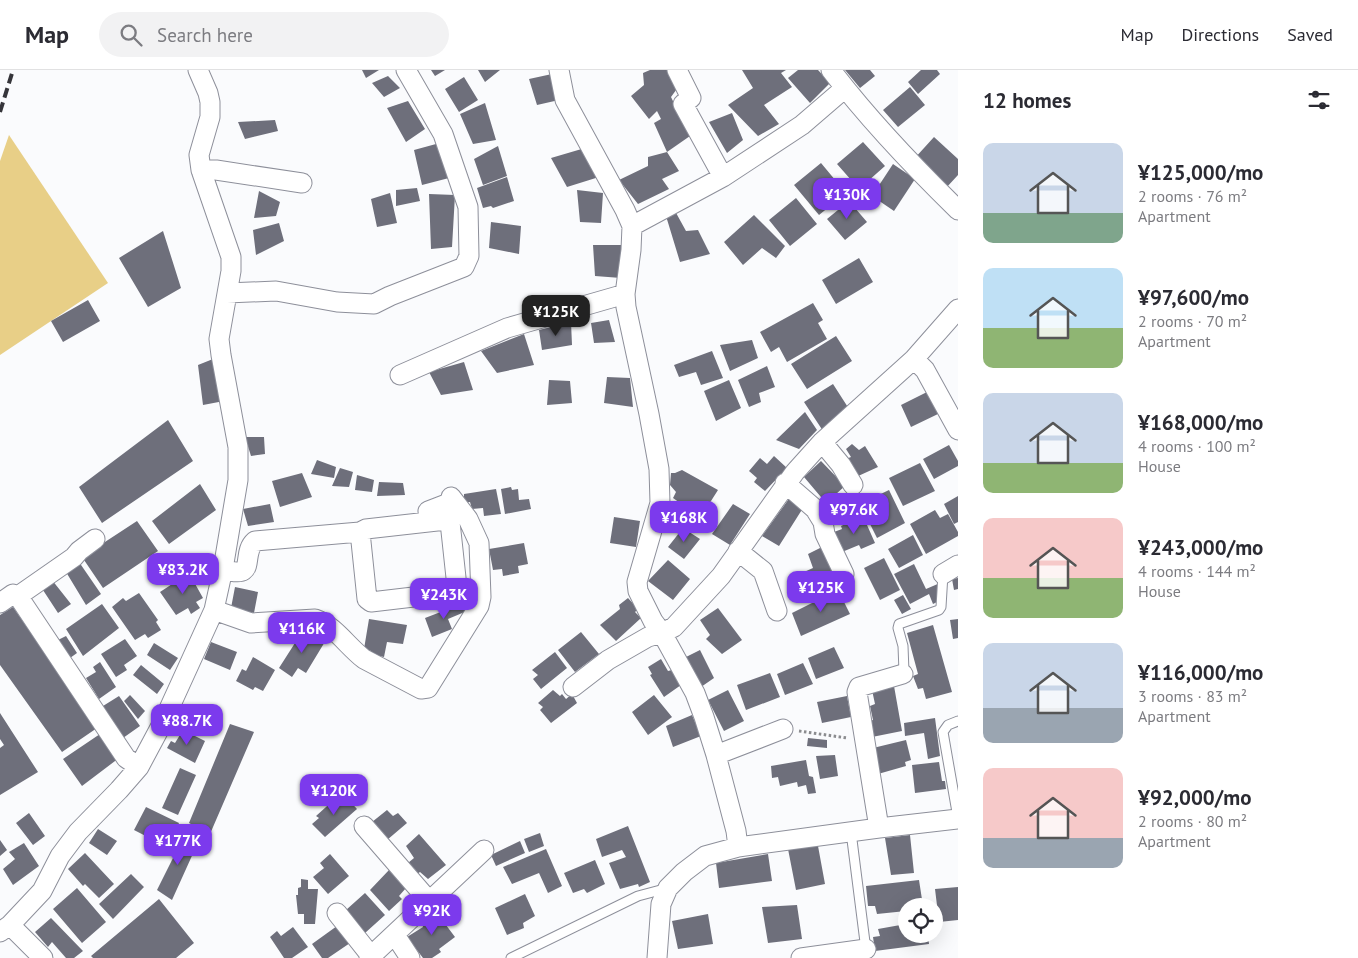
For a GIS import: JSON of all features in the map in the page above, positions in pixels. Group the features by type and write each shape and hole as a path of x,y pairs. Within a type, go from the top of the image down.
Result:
{"street":[{"path":"43,958 5,929 42,892 60,856 78,832 139,768 164,722 214,610 223,568 238,480 238,447 221,355 220,340 231,271 231,257 201,170 199,155 210,117 210,102 198,70"},
{"path":"227,293 276,291 330,301 374,304 464,267 469,256 468,207 443,134 406,70"},
{"path":"560,70 565,100 632,226 625,294 628,325 649,414 659,469 660,503 637,582 638,591 653,621 662,633 695,693 716,755 736,831 738,847"},
{"path":"677,70 691,98 683,104 723,178"},
{"path":"832,70 845,88 928,180 958,210"},
{"path":"632,226 723,178 802,125 845,88"},
{"path":"201,170 216,170 302,184"},
{"path":"400,375 507,328 625,294"},
{"path":"573,687 608,660 648,638 674,627 721,576 785,483 822,442 914,359 958,309"},
{"path":"914,359 925,370 958,430"},
{"path":"822,442 841,465 853,485"},
{"path":"785,483 815,510 823,522 825,534 844,574"},
{"path":"214,610 251,623 316,619 326,622 364,659 421,689 428,688 479,606 481,597 479,543 468,519 452,499 428,511"},
{"path":"223,568 234,572 244,570 247,565 251,544 255,541 360,532 366,529 446,520 450,522 456,592 371,602 367,599 360,532"},
{"path":"18,596 74,557 78,551 95,539"},
{"path":"738,551 771,573 777,611"},
{"path":"0,603 13,594 18,596 126,758 139,768"},
{"path":"879,828 857,692 859,687 903,674"},
{"path":"716,755 783,729"},
{"path":"657,958 661,904 668,888 684,872 705,856 738,847 958,819"},
{"path":"364,826 429,901"},
{"path":"337,913 370,957 484,850"},
{"path":"394,935 410,958"},
{"path":"802,958 867,953"}],"lane":[{"path":"903,674 903,646 898,628 899,624 939,610 950,570"},
{"path":"958,721 948,724 943,732 958,819"},
{"path":"851,832 867,953"},
{"path":"511,958 638,896 668,888"}],"path":[{"path":"783,729 859,740 864,738"}],"shaded area":[{"path":"9,135 108,283 0,355 0,161"}],"building":[{"path":"362,70 379,70 366,78"},
{"path":"431,70 445,70 435,76"},
{"path":"478,70 500,70 485,82"},
{"path":"650,70 667,70 679,86 671,97 690,136 667,152 654,123 661,119 657,111 649,119 631,96 644,85 643,73"},
{"path":"742,70 786,70 781,73 792,87 764,105 779,124 758,136 728,105 753,88"},
{"path":"798,70 818,70 830,83 810,103 788,78"},
{"path":"845,70 870,70 875,76 860,88"},
{"path":"921,70 937,70 940,74 918,94 908,82"},
{"path":"552,74 559,100 537,105 529,79"},
{"path":"388,76 400,88 384,97 372,83"},
{"path":"464,77 478,100 459,112 445,89"},
{"path":"910,87 925,105 898,127 883,110"},
{"path":"408,101 425,129 406,142 387,108"},
{"path":"485,103 496,140 473,144 460,114"},
{"path":"732,113 743,140 727,153 709,122"},
{"path":"275,120 278,131 245,139 238,122"},
{"path":"934,137 958,159 958,175 946,188 914,159"},
{"path":"863,142 885,166 859,189 837,164"},
{"path":"436,144 449,178 422,185 414,150"},
{"path":"498,146 507,176 483,185 474,159"},
{"path":"585,148 599,177 567,187 551,158"},
{"path":"667,152 679,171 662,179 669,189 638,204 619,180 648,166 648,157"},
{"path":"821,163 846,193 819,215 794,185"},
{"path":"893,164 915,179 894,211 872,196"},
{"path":"507,177 514,201 493,208 491,206 483,208 477,188"},
{"path":"417,188 420,201 396,206 396,190"},
{"path":"577,190 603,193 601,223 580,222"},
{"path":"259,191 280,202 276,216 254,218"},
{"path":"390,193 397,223 377,227 371,199"},
{"path":"429,194 455,195 452,247 431,249"},
{"path":"796,198 817,224 790,246 769,220"},
{"path":"849,201 867,222 845,240 827,219"},
{"path":"675,211 686,231 698,230 710,254 680,262 666,216"},
{"path":"754,215 785,246 776,258 762,248 743,265 724,242"},
{"path":"491,222 521,226 519,254 489,248"},
{"path":"279,223 284,241 256,255 253,230"},
{"path":"163,231 181,288 148,307 119,258"},
{"path":"593,245 622,245 621,278 595,276"},
{"path":"859,258 873,282 836,304 822,280"},
{"path":"88,300 100,321 63,342 51,321"},
{"path":"813,303 823,320 818,323 827,339 787,362 779,347 771,352 760,332"},
{"path":"609,320 615,342 594,343 591,323"},
{"path":"571,322 572,345 542,350 539,330"},
{"path":"524,334 534,365 497,373 481,351"},
{"path":"836,336 852,361 807,389 791,364"},
{"path":"752,340 758,358 730,371 720,345"},
{"path":"712,351 723,378 701,385 696,372 679,377 674,365"},
{"path":"213,359 224,401 203,405 198,365"},
{"path":"464,362 473,390 441,395 429,372"},
{"path":"767,366 775,387 759,393 761,402 749,407 738,380"},
{"path":"607,377 630,378 633,407 604,403"},
{"path":"549,380 570,381 572,403 547,405"},
{"path":"729,380 741,408 716,421 704,391"},
{"path":"833,384 851,412 823,431 804,402"},
{"path":"927,392 938,414 911,427 901,405"},
{"path":"805,412 817,430 799,449 776,440"},
{"path":"168,420 193,461 102,523 79,487"},
{"path":"245,437 264,437 265,454 251,456"},
{"path":"852,444 859,450 865,446 878,467 856,477 846,459 851,457 846,449"},
{"path":"949,445 958,461 958,466 934,479 923,459"},
{"path":"774,456 787,468 765,491 754,482 757,478 749,471 760,458 767,464"},
{"path":"317,460 336,467 334,478 311,474"},
{"path":"821,461 845,486 826,503 804,477"},
{"path":"920,463 935,491 903,506 889,478"},
{"path":"340,468 353,472 349,487 332,486"},
{"path":"682,470 718,490 704,512 693,506 690,510 673,498 676,492 670,485 671,473"},
{"path":"302,473 312,497 280,507 272,481"},
{"path":"357,475 374,480 372,492 355,490"},
{"path":"379,482 403,483 405,495 377,496"},
{"path":"200,484 216,510 169,544 152,521"},
{"path":"511,487 512,490 518,489 519,500 529,499 531,509 505,514 501,489"},
{"path":"496,489 501,514 484,516 483,508 472,509 470,502 464,503 464,494"},
{"path":"889,490 905,523 877,538 860,504"},
{"path":"791,496 803,508 779,546 762,536"},
{"path":"958,496 958,522 954,524 944,504"},
{"path":"270,504 274,522 248,526 243,509"},
{"path":"733,504 750,514 730,545 712,534"},
{"path":"935,510 940,518 948,514 958,532 958,536 926,554 910,524"},
{"path":"863,516 875,543 861,549 859,545 842,552 834,532 842,529 841,526"},
{"path":"614,517 640,521 636,547 610,543"},
{"path":"137,521 158,551 103,588 82,557"},
{"path":"683,528 700,539 684,559 668,547"},
{"path":"913,535 923,555 899,568 888,549"},
{"path":"524,543 528,564 518,566 519,573 503,576 502,569 493,570 489,549"},
{"path":"822,547 840,585 830,590 824,583 811,588 804,572 813,568 808,554"},
{"path":"884,558 900,590 880,600 864,568"},
{"path":"668,560 690,579 673,600 648,581"},
{"path":"79,562 101,594 86,605 66,572"},
{"path":"914,564 926,589 940,583 939,601 933,604 929,594 910,604 894,574"},
{"path":"189,573 203,598 196,602 200,608 191,614 188,608 176,615 160,592"},
{"path":"958,578 958,589 954,590 952,579"},
{"path":"52,580 71,604 58,613 41,587"},
{"path":"235,587 258,592 254,613 231,608"},
{"path":"838,590 850,614 801,636 792,613"},
{"path":"139,593 158,620 156,622 161,630 148,638 145,634 135,640 112,607 123,598 126,601"},
{"path":"903,595 911,609 902,614 894,600"},
{"path":"628,598 638,609 635,612 641,618 616,641 600,625 620,609 619,605"},
{"path":"464,603 467,611 448,619 452,629 432,637 425,618"},
{"path":"102,604 119,628 83,656 66,629"},
{"path":"13,607 97,728 62,752 0,665 0,615"},
{"path":"718,608 742,640 722,654 706,639 710,635 700,620"},
{"path":"369,619 407,625 403,644 387,642 384,657 370,654 371,651 364,649"},
{"path":"958,619 958,638 953,639 950,620"},
{"path":"933,625 952,692 926,699 923,688 918,689 913,676 918,674 907,633"},
{"path":"302,632 315,640 318,635 326,640 306,673 298,668 292,677 279,668"},
{"path":"581,632 599,654 575,672 558,650"},
{"path":"66,636 77,653 70,658 58,640"},
{"path":"125,639 137,656 124,665 127,670 116,677 101,654"},
{"path":"211,642 237,652 230,670 204,659"},
{"path":"154,643 178,658 170,670 147,655"},
{"path":"834,647 844,668 816,679 808,658"},
{"path":"700,650 714,678 701,687 686,657"},
{"path":"555,652 567,668 541,689 533,679 538,675 532,670"},
{"path":"253,657 275,670 263,691 255,687 253,690 236,681 242,669 246,671"},
{"path":"661,659 668,671 672,670 681,685 664,697 650,675 652,674 648,667"},
{"path":"100,662 116,687 99,699 86,678 96,672 93,667"},
{"path":"803,663 813,684 785,695 777,674"},
{"path":"141,665 164,684 157,694 133,675"},
{"path":"770,673 780,697 746,710 737,685"},
{"path":"894,686 902,731 872,737 869,721 873,720 870,706 875,704 872,690"},
{"path":"553,690 560,696 562,694 566,699 572,694 577,703 551,723 540,710 543,707 538,703"},
{"path":"728,690 744,721 724,731 708,700"},
{"path":"130,695 145,711 138,719 124,701"},
{"path":"654,695 672,717 648,735 632,712"},
{"path":"119,696 140,726 123,738 103,706"},
{"path":"847,696 851,717 822,723 817,702"},
{"path":"0,713 38,772 0,795 0,748 4,745 0,739"},
{"path":"692,715 701,736 673,747 666,726"},
{"path":"935,718 940,756 928,759 924,733 905,736 904,723"},
{"path":"230,724 254,732 210,834 189,823"},
{"path":"183,730 205,741 195,763 167,748 171,741 175,743"},
{"path":"100,734 119,758 82,786 63,759"},
{"path":"808,738 827,740 827,748 807,746"},
{"path":"906,740 911,760 905,762 906,766 878,774 873,748"},
{"path":"835,755 838,776 820,779 816,756"},
{"path":"806,760 809,776 813,777 816,793 808,794 806,785 798,787 797,782 780,786 778,777 772,778 771,766"},
{"path":"939,762 942,781 945,781 946,789 915,793 912,765"},
{"path":"180,768 196,775 178,815 162,808"},
{"path":"346,797 357,809 325,837 312,824 319,818 316,816 336,798 340,802"},
{"path":"146,807 179,823 169,848 134,830"},
{"path":"387,810 393,816 398,813 407,823 387,840 372,822"},
{"path":"29,813 45,836 33,845 16,823"},
{"path":"628,826 650,882 639,887 638,884 620,889 609,863 626,857 622,850 602,857 596,839"},
{"path":"98,829 117,841 107,855 89,843"},
{"path":"186,832 200,838 172,900 157,890"},
{"path":"540,833 544,846 529,852 524,839"},
{"path":"419,834 446,865 428,879 420,872 417,874 408,863 414,858 406,846"},
{"path":"910,835 914,873 891,875 885,838"},
{"path":"0,840 7,850 0,856"},
{"path":"520,841 525,853 496,866 491,855"},
{"path":"24,843 39,866 13,885 3,869 15,859 9,852"},
{"path":"818,846 825,884 796,890 788,849"},
{"path":"546,849 562,886 548,893 539,873 512,884 503,867"},
{"path":"85,853 114,884 99,898 85,884 83,886 68,869"},
{"path":"330,854 349,876 328,894 313,877 324,868 320,863"},
{"path":"768,854 772,881 719,888 716,863"},
{"path":"595,860 605,884 587,893 584,889 573,893 564,873"},
{"path":"389,870 406,888 399,896 402,899 389,911 370,890"},
{"path":"131,874 144,887 113,919 99,904"},
{"path":"301,879 308,880 308,889 318,889 315,924 304,924 304,914 298,914 296,895 298,895 298,888 301,887"},
{"path":"919,880 922,898 898,898 898,912 877,914 875,906 868,906 866,886"},
{"path":"958,887 958,920 943,922 943,898 936,898 935,889"},
{"path":"77,888 106,922 82,943 53,909"},
{"path":"365,893 385,915 365,933 346,910"},
{"path":"525,894 535,916 523,923 524,928 507,935 495,908"},
{"path":"159,899 194,943 176,958 93,958 91,956"},
{"path":"797,905 802,939 768,943 762,907"},
{"path":"441,910 451,921 446,925 455,937 439,949 441,952 432,958 423,958 407,937 423,927 422,923"},
{"path":"708,914 713,944 678,949 672,921"},
{"path":"51,918 83,951 74,958 66,958 52,942 48,947 35,932"},
{"path":"898,925 898,943 929,944 875,951 873,937 880,936 878,929"},
{"path":"337,926 350,943 328,958 322,958 312,944"},
{"path":"293,927 308,947 292,958 284,958 270,937 277,931 281,936"}],"railway":[{"path":"0,112 13,70"}]}
